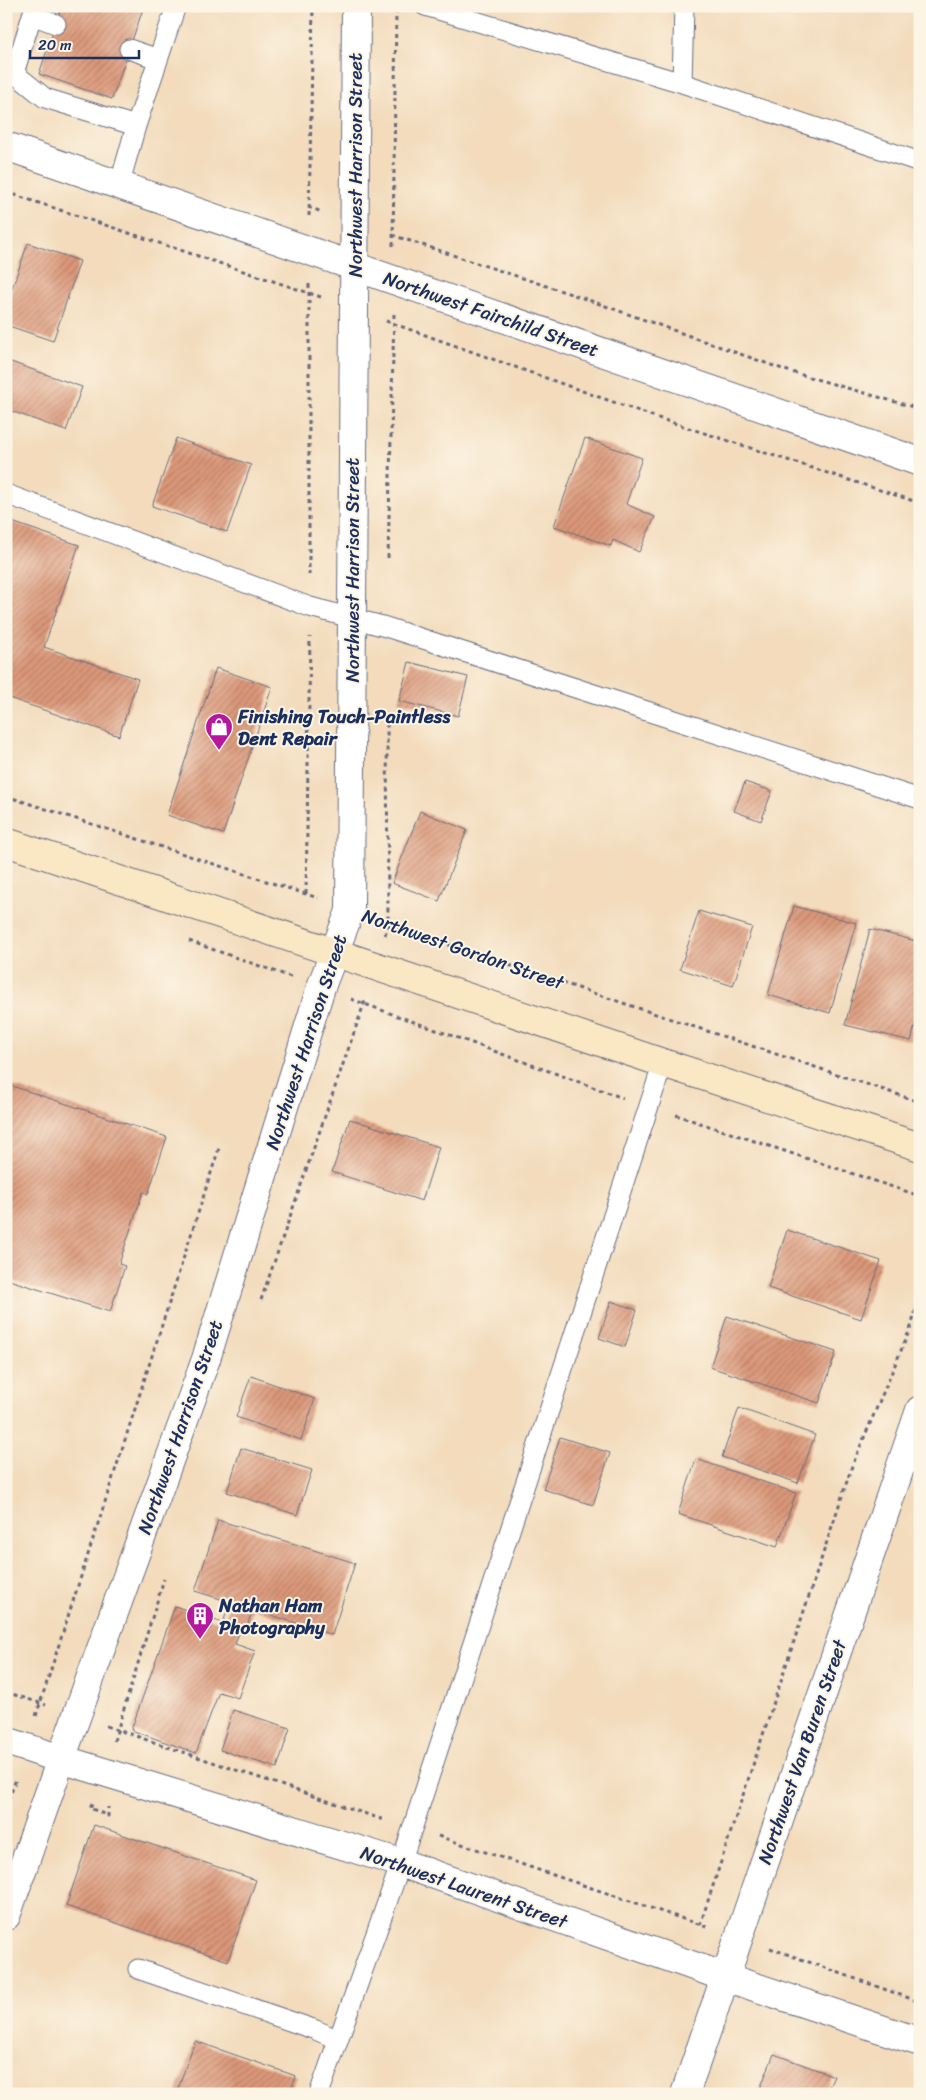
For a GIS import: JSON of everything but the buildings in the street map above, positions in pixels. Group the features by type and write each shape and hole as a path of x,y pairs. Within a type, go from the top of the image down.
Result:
{"main road":[{"path":"6,842 335,954 920,1147"}],"street":[{"name":"Northwest Harrison Street","path":"6,1916 60,1759 206,1359 321,987 350,911 356,6"},
{"name":"Northwest Fairchild Street","path":"6,146 920,462"},
{"name":"Northwest Van Buren Street","path":"685,2094 920,1410"},
{"name":"Northwest Laurent Street","path":"16,1744 401,1863 725,1977 920,2042"}],"lane":[{"path":"426,6 682,83 920,162"},
{"path":"682,83 684,6"},
{"path":"119,186 136,126 175,7"},
{"path":"56,24 33,11 14,72 45,98 136,126"},
{"path":"129,49 158,59"},
{"path":"6,494 310,607 386,627 920,799"},
{"path":"319,2094 413,1828 663,1063"},
{"path":"138,1969 316,2030 338,2040"}],"path":[{"path":"306,894 310,607 310,252 308,208 313,6"},
{"path":"6,192 309,292 354,311 394,323 658,418 920,503"},
{"path":"308,208 583,298 788,371 920,409"},
{"name":"Northwest Gordon Street","path":"6,796 306,894 350,911 920,1102"},
{"path":"182,939 321,987 649,1107 920,1196"},
{"path":"6,1807 16,1744 39,1703 220,1145"},
{"path":"700,1924 852,1466 911,1327 920,1295"},
{"path":"6,1692 78,1714 127,1733 393,1823 413,1828 700,1924 920,2002"},
{"path":"90,1808 108,1816 108,1806 116,1809"}],"place":[{"name":"Finishing Touch-Paintless Dent Repair","path":"219,751"},
{"name":"Nathan Ham Photography","path":"200,1640"}]}
